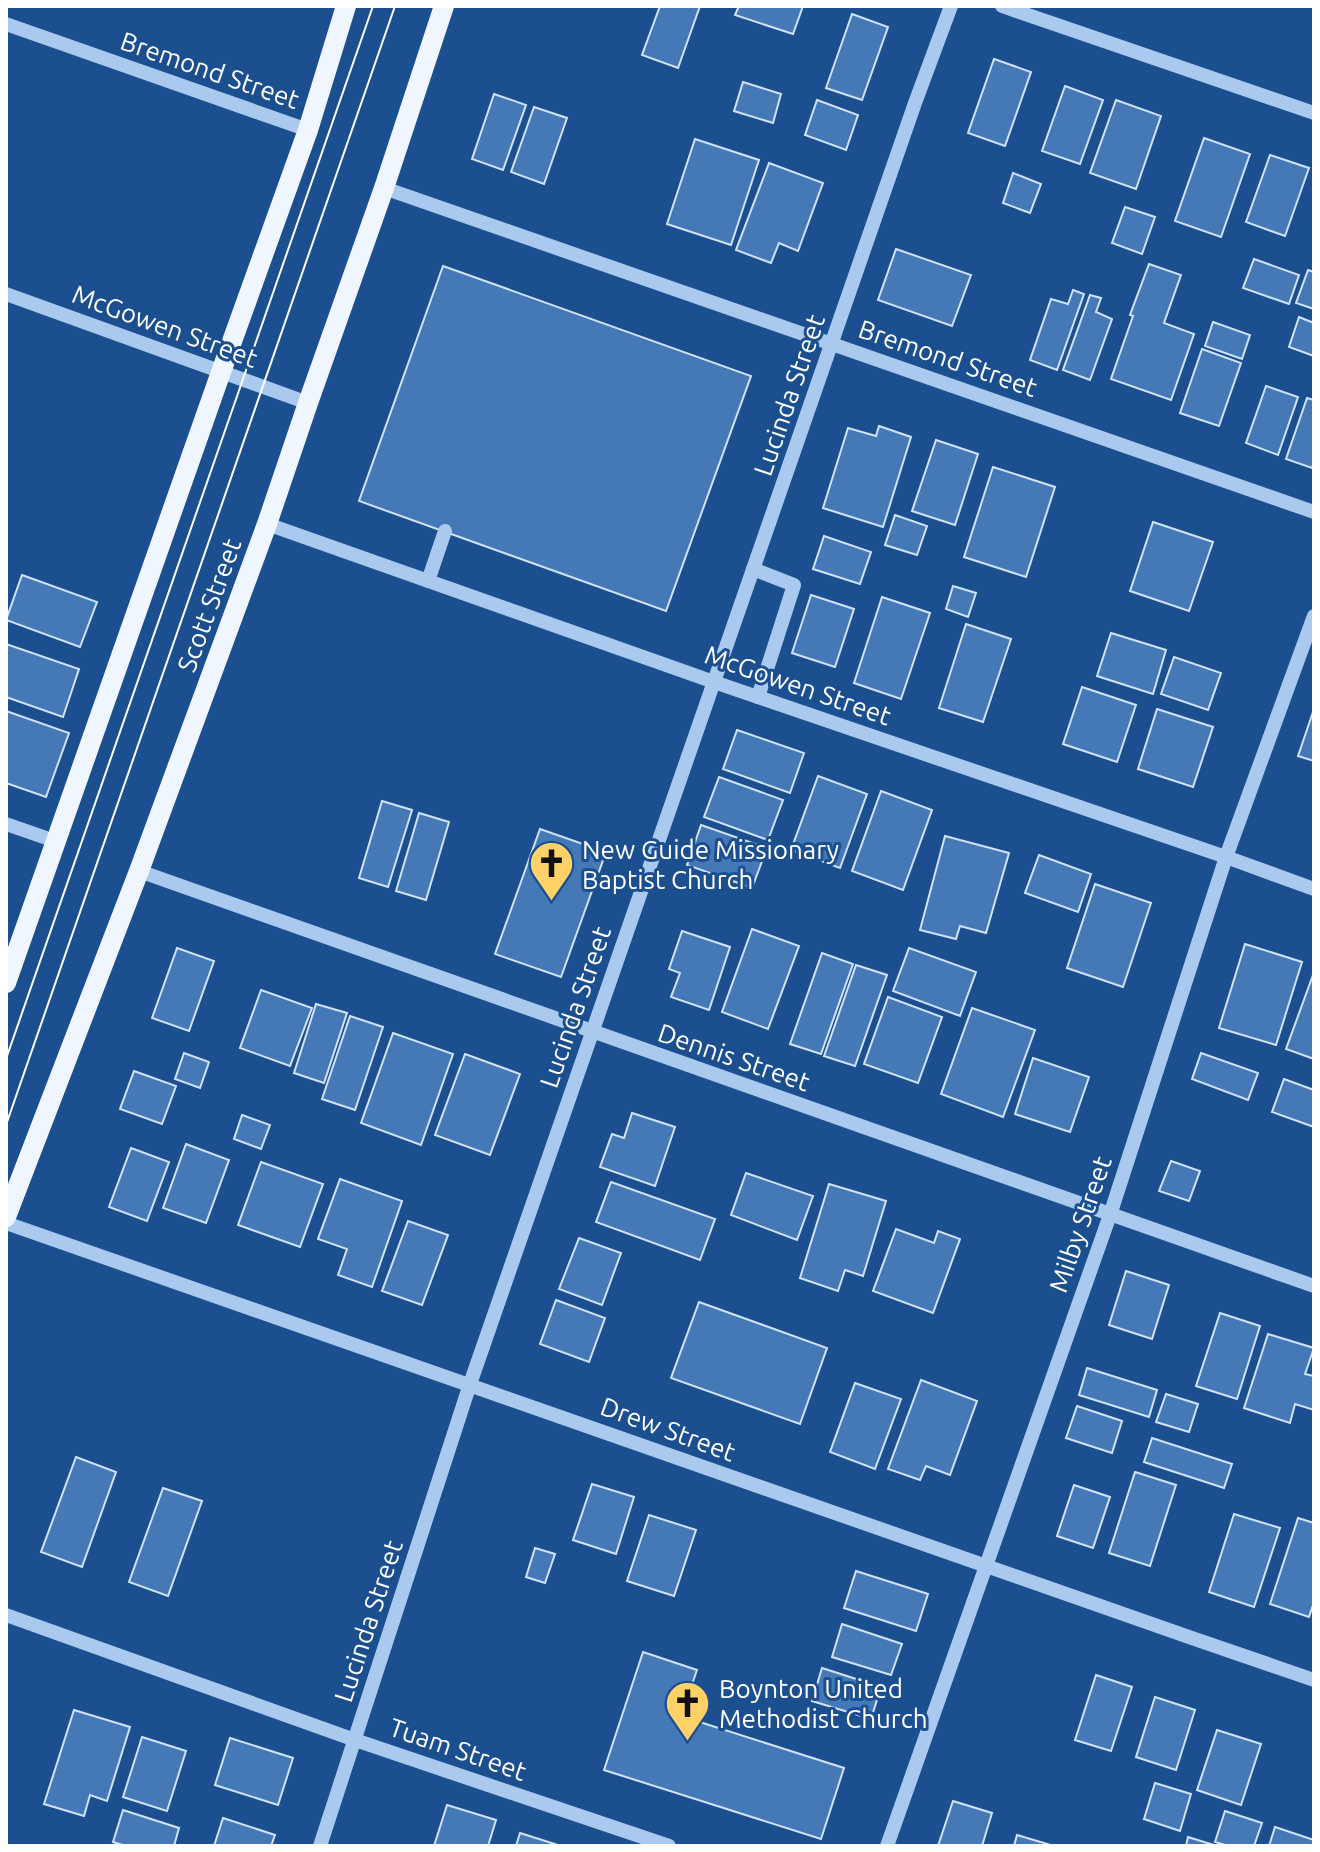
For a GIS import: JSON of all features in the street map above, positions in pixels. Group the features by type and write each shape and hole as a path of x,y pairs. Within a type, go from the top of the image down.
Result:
{"main road":[{"path":"6,983 308,130 346,6"},
{"name":"Scott Street","path":"6,1217 139,871 267,524 444,6"}],"street":[{"name":"Lucinda Street","path":"320,1846 470,1384 951,6"},
{"path":"1002,6 1314,113"},
{"name":"Bremond Street","path":"6,24 308,130"},
{"name":"Bremond Street","path":"384,188 1314,512"},
{"name":"McGowen Street","path":"6,294 308,403"},
{"name":"McGowen Street","path":"267,524 1314,889"},
{"path":"428,581 445,531"},
{"path":"753,569 794,585 758,697"},
{"name":"Milby Street","path":"887,1846 1110,1215 1226,857 1314,616"},
{"path":"6,824 55,841"},
{"name":"Dennis Street","path":"139,871 1314,1286"},
{"name":"Drew Street","path":"6,1223 1314,1680"},
{"name":"Tuam Street","path":"6,1615 355,1740 669,1846"}],"building":[{"path":"660,6 700,6 678,68 642,55"},
{"path":"739,6 803,6 793,34 735,15"},
{"path":"852,14 888,27 862,100 826,88"},
{"path":"994,59 1031,72 1005,146 968,133"},
{"path":"743,82 781,94 773,123 734,111"},
{"path":"1065,86 1103,100 1080,164 1042,151"},
{"path":"494,94 526,105 503,170 472,159"},
{"path":"817,100 858,115 846,150 805,135"},
{"path":"1116,100 1161,116 1136,189 1090,173"},
{"path":"534,107 567,118 544,184 511,172"},
{"path":"1204,138 1250,154 1221,237 1175,221"},
{"path":"695,139 759,160 731,245 667,224"},
{"path":"1270,155 1309,168 1285,236 1246,222"},
{"path":"769,163 823,183 798,251 779,243 771,263 736,250"},
{"path":"1013,173 1041,184 1030,213 1003,203"},
{"path":"1125,207 1155,217 1142,254 1112,243"},
{"path":"896,249 971,275 952,326 878,300"},
{"path":"1254,259 1299,275 1289,304 1243,288"},
{"path":"1149,264 1181,275 1164,323 1194,334 1171,400 1111,379"},
{"path":"443,266 751,376 666,611 359,501"},
{"path":"1308,270 1314,272 1314,309 1296,303"},
{"path":"1073,290 1084,294 1057,370 1030,360 1051,299 1068,304"},
{"path":"1090,295 1101,298 1096,312 1112,319 1090,380 1063,370"},
{"path":"1299,317 1314,323 1314,356 1289,347"},
{"path":"1213,322 1250,335 1242,359 1205,346"},
{"path":"1202,349 1241,363 1219,426 1180,413"},
{"path":"1266,386 1298,397 1278,455 1246,443"},
{"path":"1307,398 1314,400 1312,468 1286,459"},
{"path":"879,426 911,437 883,527 823,508 848,428 876,436"},
{"path":"936,440 978,454 955,525 912,511"},
{"path":"993,467 1055,487 1026,577 964,557"},
{"path":"895,515 927,526 917,555 885,545"},
{"path":"1153,522 1213,542 1189,611 1130,591"},
{"path":"824,536 871,552 860,584 813,569"},
{"path":"22,575 97,602 80,647 6,620"},
{"path":"953,586 976,593 968,617 946,609"},
{"path":"811,595 854,609 835,667 792,653"},
{"path":"882,597 930,613 901,699 854,683"},
{"path":"966,624 1011,639 983,722 939,708"},
{"path":"1111,633 1166,650 1153,694 1097,676"},
{"path":"6,644 79,669 63,717 6,697"},
{"path":"1174,657 1221,673 1208,710 1161,694"},
{"path":"1082,687 1136,705 1117,762 1063,744"},
{"path":"1157,709 1213,727 1193,787 1138,769"},
{"path":"6,711 69,733 46,797 6,783"},
{"path":"1314,712 1314,761 1298,756"},
{"path":"737,730 804,753 790,793 723,769"},
{"path":"818,776 867,794 840,868 791,850"},
{"path":"719,777 783,800 768,840 704,817"},
{"path":"881,791 932,810 903,890 852,871"},
{"path":"382,801 412,810 388,887 359,878"},
{"path":"419,813 449,822 426,900 396,891"},
{"path":"701,825 767,848 752,888 687,865"},
{"name":"New Guide Missionary Baptist Church","path":"540,829 606,852 561,977 495,954"},
{"path":"945,836 1009,853 986,933 960,926 956,939 920,930"},
{"path":"1039,855 1091,874 1078,912 1025,893"},
{"path":"1095,884 1151,903 1123,987 1067,968"},
{"path":"752,929 799,946 768,1029 722,1012"},
{"path":"682,931 730,947 709,1010 671,997 680,973 669,969"},
{"path":"1245,944 1302,962 1276,1045 1219,1028"},
{"path":"177,948 214,961 189,1031 152,1018"},
{"path":"909,948 976,972 960,1016 893,991"},
{"path":"822,953 853,964 821,1054 790,1044"},
{"path":"856,965 887,975 855,1066 824,1056"},
{"path":"1314,975 1314,1059 1286,1049"},
{"path":"261,990 312,1008 290,1066 240,1048"},
{"path":"888,997 942,1017 918,1083 864,1064"},
{"path":"316,1004 347,1013 324,1083 294,1073"},
{"path":"972,1008 1035,1030 1003,1117 941,1094"},
{"path":"350,1016 383,1027 355,1110 322,1099"},
{"path":"393,1033 453,1054 421,1145 361,1123"},
{"path":"184,1053 209,1062 200,1088 175,1079"},
{"path":"1201,1053 1258,1073 1248,1100 1192,1079"},
{"path":"465,1054 520,1074 490,1155 435,1135"},
{"path":"1033,1058 1089,1077 1070,1132 1015,1114"},
{"path":"134,1071 176,1086 162,1124 120,1109"},
{"path":"1284,1079 1314,1090 1314,1127 1272,1112"},
{"path":"632,1113 675,1127 655,1186 600,1167 612,1134 624,1138"},
{"path":"242,1115 270,1125 261,1149 234,1139"},
{"path":"186,1144 229,1160 206,1223 163,1208"},
{"path":"131,1148 169,1162 147,1221 109,1207"},
{"path":"1171,1161 1200,1171 1189,1201 1159,1191"},
{"path":"261,1162 323,1184 300,1247 238,1225"},
{"path":"746,1173 813,1196 797,1240 731,1215"},
{"path":"340,1179 402,1201 372,1287 338,1275 347,1249 318,1239"},
{"path":"611,1182 715,1219 700,1260 596,1222"},
{"path":"829,1184 886,1201 863,1276 845,1270 838,1291 800,1278"},
{"path":"408,1221 448,1235 422,1305 382,1291"},
{"path":"896,1229 934,1243 938,1231 960,1239 933,1313 873,1291"},
{"path":"579,1238 621,1253 602,1305 559,1289"},
{"path":"1126,1271 1169,1285 1152,1339 1109,1325"},
{"path":"556,1300 605,1318 589,1362 540,1344"},
{"path":"699,1302 827,1348 800,1424 671,1378"},
{"path":"1220,1313 1260,1326 1237,1399 1196,1386"},
{"path":"1268,1334 1314,1348 1305,1374 1314,1376 1314,1410 1295,1404 1290,1423 1244,1408"},
{"path":"1087,1368 1157,1390 1149,1417 1079,1395"},
{"path":"921,1380 977,1401 950,1475 926,1466 920,1480 888,1469"},
{"path":"855,1383 901,1399 875,1469 830,1452"},
{"path":"1166,1394 1198,1404 1189,1432 1156,1422"},
{"path":"1077,1406 1122,1421 1112,1453 1066,1438"},
{"path":"1152,1438 1232,1464 1224,1488 1144,1462"},
{"path":"76,1457 116,1472 82,1567 41,1552"},
{"path":"1135,1472 1176,1485 1150,1566 1109,1553"},
{"path":"592,1484 634,1497 616,1554 573,1540"},
{"path":"1074,1485 1110,1497 1093,1548 1057,1536"},
{"path":"163,1488 202,1501 168,1596 129,1582"},
{"path":"1234,1514 1280,1528 1254,1607 1209,1592"},
{"path":"649,1515 696,1530 674,1596 627,1581"},
{"path":"1298,1518 1314,1523 1314,1602 1309,1617 1270,1604"},
{"path":"535,1548 555,1554 545,1583 526,1577"},
{"path":"856,1571 928,1594 916,1631 844,1608"},
{"path":"842,1624 902,1644 891,1675 832,1657"},
{"name":"Boynton United Methodist Church","path":"643,1652 697,1670 681,1716 844,1768 821,1839 604,1770"},
{"path":"822,1668 881,1687 871,1719 812,1701"},
{"path":"1096,1675 1132,1687 1111,1751 1075,1740"},
{"path":"1155,1697 1195,1710 1176,1770 1136,1757"},
{"path":"74,1710 130,1727 107,1801 90,1795 84,1816 44,1804"},
{"path":"1217,1730 1261,1744 1241,1805 1197,1790"},
{"path":"142,1737 186,1751 167,1811 123,1797"},
{"path":"230,1738 293,1758 278,1805 215,1785"},
{"path":"1155,1783 1191,1794 1180,1831 1144,1819"},
{"path":"953,1801 992,1813 982,1846 938,1846"},
{"path":"447,1805 496,1820 488,1846 434,1846"},
{"path":"123,1810 179,1828 174,1846 126,1846 113,1842"},
{"path":"1225,1811 1262,1823 1254,1846 1229,1846 1215,1842"},
{"path":"223,1818 275,1835 271,1846 214,1846"},
{"path":"1275,1827 1314,1840 1314,1846 1269,1846"},
{"path":"520,1833 558,1845 558,1846 516,1846"},
{"path":"1017,1835 1054,1846 1014,1846"},
{"path":"1188,1837 1217,1846 1186,1846"}],"tram line":[{"path":"6,1059 373,6"},
{"path":"6,1125 395,6"}],"place":[{"name":"New Guide Missionary Baptist Church","path":"551,903"},
{"name":"Boynton United Methodist Church","path":"688,1742"}]}
